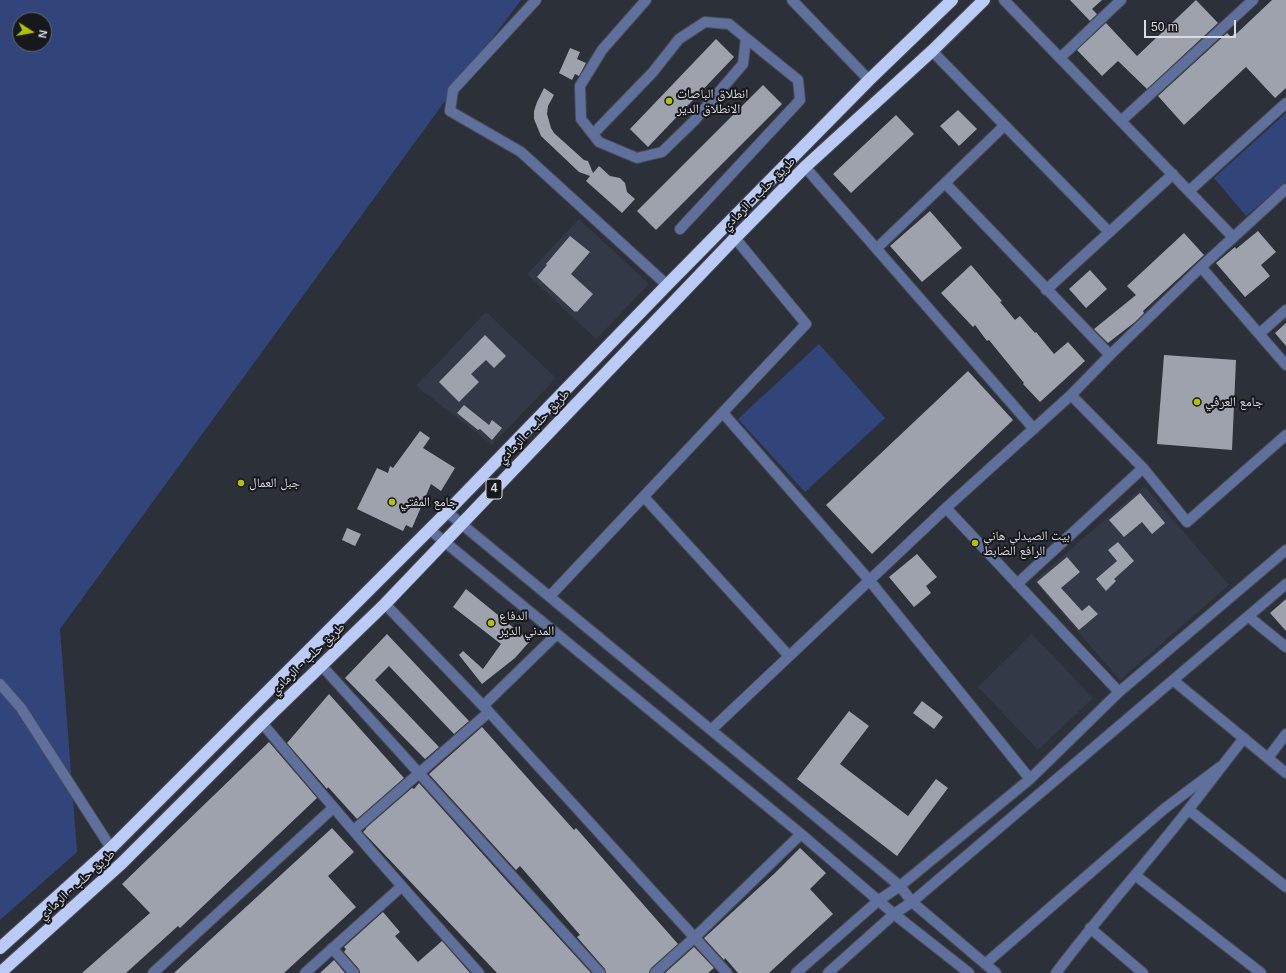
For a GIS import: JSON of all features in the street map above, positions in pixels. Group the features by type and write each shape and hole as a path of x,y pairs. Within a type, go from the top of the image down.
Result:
{"highway":[{"name":"طريق حلب - الرمادي","path":"0,948 111,848 447,512 667,285 869,80 952,0"},
{"name":"طريق حلب - الرمادي","path":"0,973 122,863 262,723 385,604 461,523 805,167 932,51 984,0"}],"street":[{"path":"536,0 453,90 450,110 521,152 667,285"},
{"path":"646,0 602,50 580,86 581,120 599,142 637,158 662,152 694,120 743,64 746,38"},
{"path":"792,0 869,80"},
{"path":"1004,0 1233,236"},
{"path":"1060,58 1121,0"},
{"path":"1121,121 1253,0"},
{"path":"593,134 653,72 679,39 705,22 729,24 798,80 800,100 680,229"},
{"path":"932,51 1109,232"},
{"path":"1189,191 1286,103"},
{"path":"877,248 1004,126"},
{"path":"805,167 1034,429"},
{"path":"1046,290 1173,174"},
{"path":"945,183 1110,355"},
{"path":"711,730 946,508 1072,395 1110,355 1233,236 1286,189"},
{"path":"550,596 806,324 735,238"},
{"path":"1201,267 1286,365"},
{"path":"1259,334 1286,310"},
{"path":"1072,395 1143,468 1187,522 1286,435"},
{"path":"723,413 870,581 1030,779"},
{"path":"1017,584 1143,468"},
{"path":"644,497 789,656"},
{"path":"946,508 1119,692"},
{"path":"447,512 900,886 912,902 996,973"},
{"path":"429,529 801,834 894,914 969,973"},
{"path":"796,973 879,900 900,886 1030,779 1119,692 1286,550"},
{"path":"828,973 894,914 912,902 1174,681 1286,584"},
{"path":"385,604 486,709 727,973"},
{"path":"1249,617 1286,647"},
{"path":"354,830 418,774 486,709 556,634"},
{"path":"322,666 418,774 600,973"},
{"path":"1174,681 1286,773"},
{"path":"0,684 21,708 111,848"},
{"path":"262,723 401,887 479,973"},
{"path":"1268,758 1286,734"},
{"path":"1056,973 1090,928 1189,810 1220,767 1244,738"},
{"path":"985,964 1164,808 1220,767"},
{"path":"153,973 333,808"},
{"path":"1189,810 1286,887"},
{"path":"655,973 695,937 801,834"},
{"path":"1135,875 1261,973"},
{"path":"305,973 401,887"},
{"path":"1090,928 1143,973"},
{"path":"332,948 354,973"}],"shaded area":[{"path":"0,0 521,0 453,90 60,629 77,852 0,920"},
{"path":"1286,113 1286,182 1246,216 1214,178"},
{"path":"579,219 649,284 596,339 527,274"},
{"path":"486,312 556,378 492,445 416,386"},
{"path":"819,344 885,418 805,492 738,419"},
{"path":"1144,486 1229,585 1120,680 1034,581"},
{"path":"1032,634 1093,698 1038,750 978,687"}],"building":[{"path":"1070,0 1102,0 1092,9 1097,14 1090,21"},
{"path":"1196,0 1218,23 1147,89 1118,61 1102,76 1077,50 1106,23 1137,56"},
{"path":"1272,0 1286,0 1286,88 1275,98 1246,67 1184,125 1158,96 1227,33 1231,37 1234,34 1235,35"},
{"path":"716,39 734,57 648,147 630,129"},
{"path":"570,48 580,52 577,59 586,63 579,76 575,74 572,80 559,73"},
{"path":"763,85 782,104 656,230 637,211"},
{"path":"544,88 554,95 548,106 547,114 554,133 584,160 588,161 593,173 599,166 610,176 620,178 625,183 627,192 635,199 622,213 586,181 590,176 579,172 541,136 534,119 534,111"},
{"path":"958,110 977,129 959,146 940,126"},
{"path":"896,115 914,134 851,193 833,174"},
{"path":"930,211 962,248 922,282 890,246"},
{"path":"1258,231 1276,252 1261,265 1270,276 1245,297 1216,263 1235,247 1236,249"},
{"path":"1184,233 1204,255 1143,311 1144,313 1135,322 1108,343 1094,329 1136,295 1127,286"},
{"path":"570,236 590,252 571,274 593,294 577,312 575,312 537,277"},
{"path":"971,265 1002,301 1000,302 1015,320 1020,316 1035,333 1036,332 1054,354 1068,342 1085,361 1040,402 1023,384 1024,383 989,340 987,341 975,325 973,327 941,293"},
{"path":"1090,270 1107,289 1086,308 1069,289"},
{"path":"1286,323 1286,346 1275,333"},
{"path":"485,335 506,356 494,368 486,360 471,374 479,382 459,402 439,382"},
{"name":"جامع العرفي","path":"1164,355 1236,360 1232,450 1157,444"},
{"path":"968,371 1013,420 872,554 826,505"},
{"path":"464,405 489,425 492,420 502,428 492,440 480,429 478,430 457,413"},
{"path":"420,431 430,438 423,448 455,468 441,491 431,484 412,528 406,525 403,531 357,509 377,468 388,473 390,466 393,468"},
{"path":"1140,493 1165,523 1152,534 1142,522 1124,537 1109,520"},
{"path":"347,528 361,534 355,546 342,540"},
{"path":"1118,542 1134,561 1114,579 1116,581 1106,591 1096,579 1117,561 1108,550"},
{"path":"917,554 937,577 926,586 931,593 914,607 889,577"},
{"path":"1067,557 1080,572 1061,588 1082,611 1089,605 1098,614 1079,630 1037,582"},
{"path":"466,589 530,641 515,658 482,684 459,655 463,651 483,669 501,644 453,607"},
{"path":"1286,599 1286,631 1270,613"},
{"path":"387,634 469,721 454,734 389,666 375,680 439,747 425,759 345,678"},
{"path":"329,694 404,778 357,819 328,787 327,789 287,743"},
{"path":"922,701 943,717 934,729 913,713"},
{"path":"849,711 869,726 840,764 908,816 936,779 948,788 897,856 797,779"},
{"path":"482,727 574,830 576,828 678,944 651,968 649,973 606,973 605,969 577,937 580,935 520,866 516,870 429,774"},
{"path":"269,742 317,798 180,928 178,926 126,973 82,973 150,913 122,884"},
{"path":"419,783 591,973 497,973 363,832 412,788 414,789"},
{"path":"332,828 354,852 328,876 356,907 284,973 174,973"},
{"path":"800,848 826,873 810,889 833,914 769,973 738,973 704,938"},
{"path":"383,912 400,932 395,936 418,962 442,941 470,973 360,973 359,969 344,952 346,949 344,947"},
{"path":"694,947 714,968 708,973 665,973"},
{"path":"334,960 345,973 320,973"}],"place":[{"name":"انطلاق الباصات الانطلاق الدير","path":"669,101"},
{"name":"جامع العرفي","path":"1197,402"},
{"name":"جبل العمال","path":"241,483"},
{"name":"جامع المفتي","path":"392,502"},
{"name":"بيت الصيدلي هاني الرافع الضابط","path":"975,543"},
{"name":"الدفاع المدني الدير","path":"491,623"}]}
